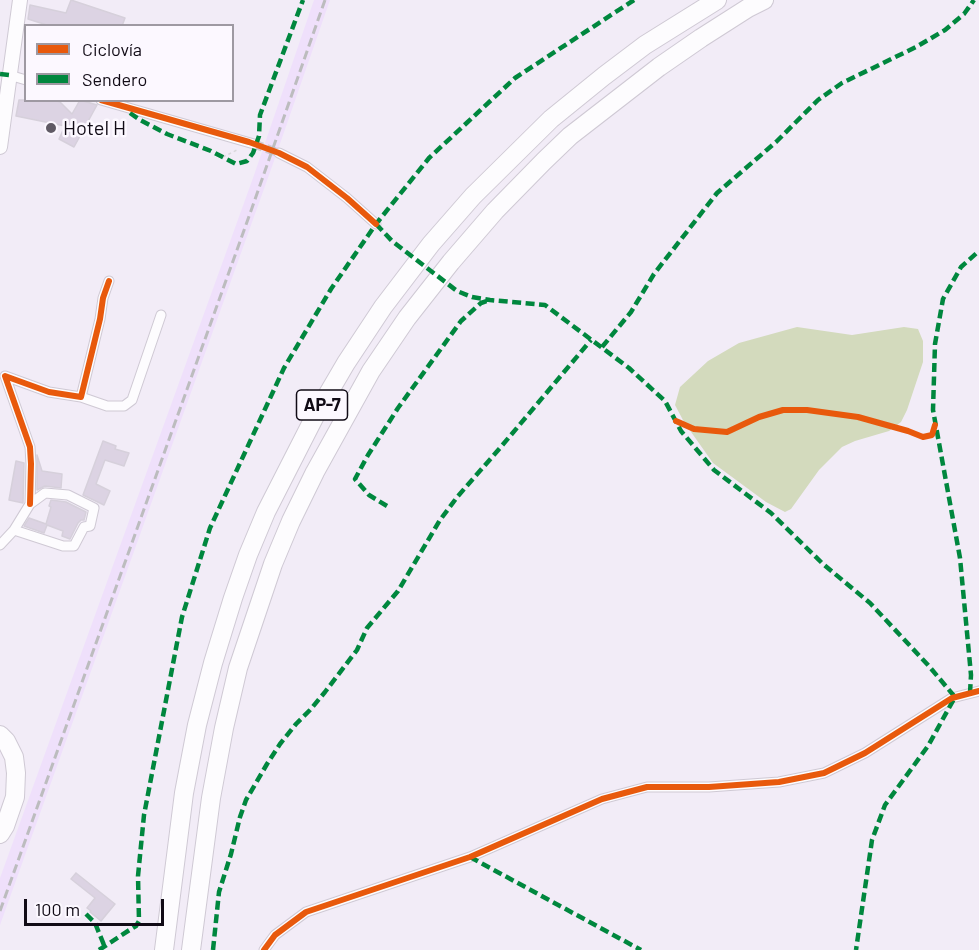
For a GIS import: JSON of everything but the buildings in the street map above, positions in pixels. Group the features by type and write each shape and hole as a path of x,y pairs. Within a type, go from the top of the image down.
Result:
{"highway":[{"name":"AP-7","path":"164,950 184,794 197,725 213,663 248,555 266,512 315,416 383,307 431,244 473,196 551,119 603,76 645,45 717,0"},
{"name":"AP-7","path":"191,950 211,798 238,668 273,564 291,521 315,472 371,371 407,318 451,262 495,211 570,136 659,67 710,32 764,0"},
{"path":"0,735 15,757 16,773 15,796 0,834"},
{"path":"0,746 16,773"}],"main road":[{"path":"0,147 20,0"}],"street":[{"path":"9,75 24,79"},
{"path":"108,102 249,145"},
{"path":"279,153 307,167 376,224"},
{"path":"81,397 103,298 109,281"},
{"path":"30,504 30,447 5,376 49,392 81,397 107,406 124,406 132,400 161,315"},
{"path":"0,545 14,530 30,504 45,493 68,495 94,508 90,526 84,527 74,546 63,546 14,530"},
{"path":"264,950 274,935 306,912 470,857 602,799 647,787 709,787 779,782 824,772 865,753 952,698 979,691"}],"path":[{"path":"223,157 249,145"}],"shaded area":[{"path":"314,0 330,0 0,925 0,878 253,178"}],"green space":[{"path":"797,327 852,335 904,327 918,329 923,341 923,362 901,422 889,431 842,447 819,470 791,509 785,512 766,502 713,463 675,405 680,387 708,361 739,343"}],"tunnel":[{"path":"254,144 279,153"}],"railway":[{"path":"0,911 325,0"}],"marked path":[{"path":"130,113 167,134 211,151 236,164 247,161 253,153 259,136 260,115 303,0"},
{"path":"99,950 136,926 139,921 138,876 144,815 182,617 210,528 284,368 331,289 376,224 429,158 515,78 634,0"},
{"path":"602,347 631,312 654,274 717,193 776,142 818,100 842,83 916,47 945,30 964,14 974,0"},
{"path":"0,74 9,75"},
{"path":"376,224 392,241 457,291 472,297 490,300 545,305 629,368 665,401 681,431 714,470 771,513 823,564 870,603 955,697 928,746 885,805 872,840 856,950"},
{"path":"970,693 971,675 960,558 933,410 935,344 943,299 961,267 979,251"},
{"path":"387,506 369,495 355,479 398,408 461,321 481,303 490,300"},
{"path":"213,950 219,892 240,817 246,800 267,764 280,744 325,692 357,650 367,628 398,591 440,520 458,496 591,340"},
{"path":"470,857 641,950"},
{"path":"86,914 95,923 104,945"}],"cycle path":[{"path":"108,102 249,142 279,153 307,167 376,224"},
{"path":"30,504 30,447 5,376 49,392 81,397 103,298 109,281"},
{"path":"676,421 694,429 727,432 759,417 783,410 807,410 858,417 923,437 932,435 935,425"},
{"path":"264,950 275,935 306,912 470,857 602,799 647,787 709,787 779,782 824,773 865,753 952,698 979,691"}],"place":[{"name":"Hotel H","path":"51,128"}]}
